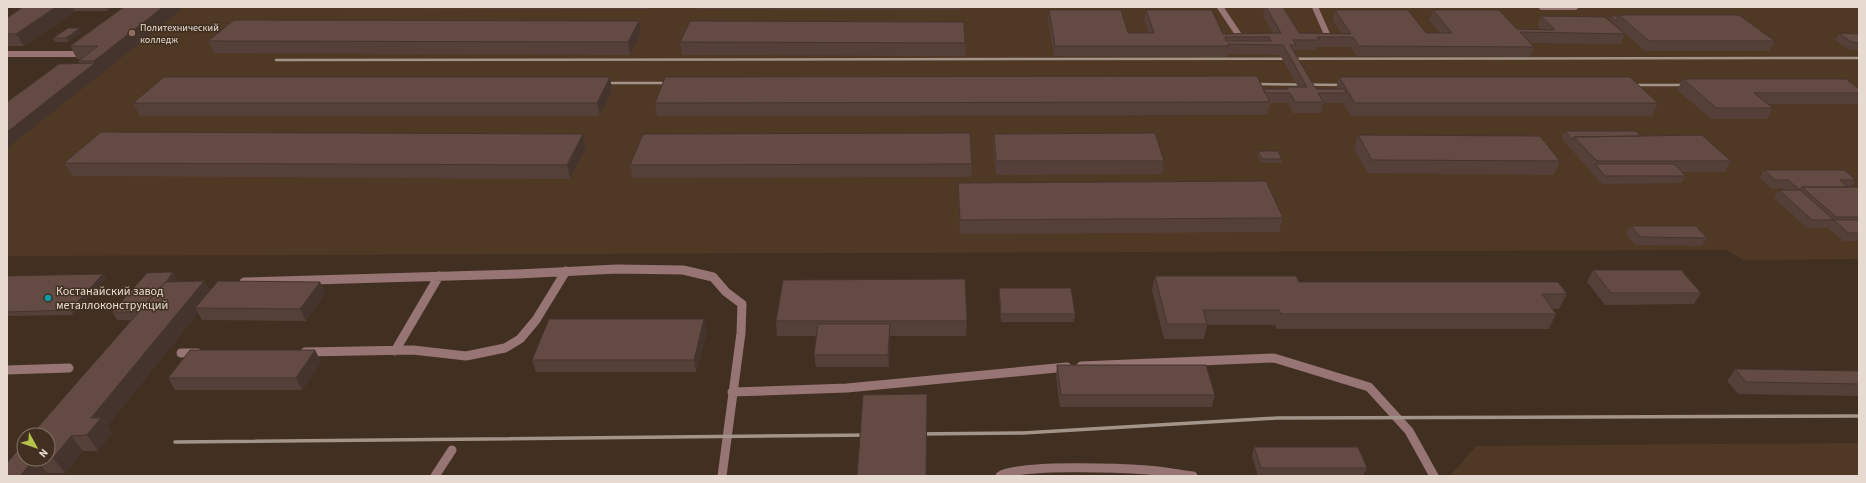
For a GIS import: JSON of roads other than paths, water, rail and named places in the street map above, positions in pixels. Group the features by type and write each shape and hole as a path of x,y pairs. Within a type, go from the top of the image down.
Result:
{"lane":[{"path":"1220,7 1245,44"},
{"path":"1315,7 1330,40"},
{"path":"1542,7 1575,7"},
{"path":"7,54 76,54"},
{"path":"236,282 617,269 683,270 712,277 726,292 742,304 741,333 722,476"},
{"path":"292,352 413,350 466,356 504,348 520,339 536,320 566,271"},
{"path":"395,351 439,276"},
{"path":"181,353 205,353"},
{"path":"732,392 847,388 1095,364 1274,358 1369,388 1409,431 1434,476"},
{"path":"7,370 69,368"},
{"path":"435,476 452,450"},
{"path":"1000,476 1006,472 1041,468 1147,470 1193,476"}],"railway":[{"path":"276,60 1859,58"},
{"path":"599,83 673,83"},
{"path":"1249,84 1347,85"},
{"path":"1629,85 1691,85"},
{"path":"915,434 1023,433 1277,418 1859,416"},
{"path":"175,442 871,435"}],"place":[{"name":"Политехнический колледж","path":"132,33"},
{"name":"Костанайский завод металлоконструкций","path":"48,298"}]}
